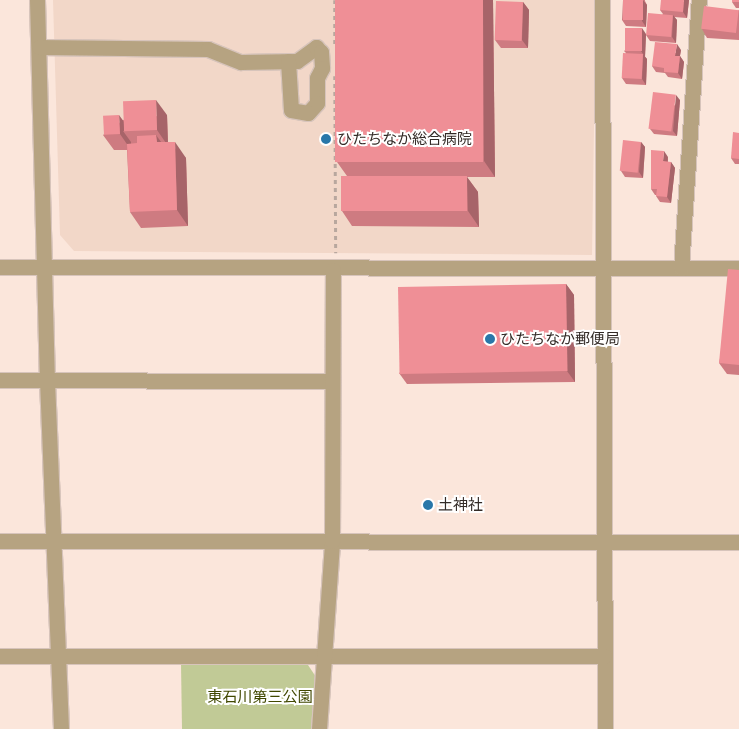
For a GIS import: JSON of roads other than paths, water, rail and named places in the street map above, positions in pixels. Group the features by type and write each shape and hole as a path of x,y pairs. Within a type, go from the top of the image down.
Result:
{"street":[{"path":"38,0 43,266 61,729"},
{"path":"602,0 605,729"},
{"path":"681,268 699,0"},
{"path":"39,48 208,48 241,62 288,61"},
{"path":"0,267 333,270 739,268"},
{"path":"319,729 332,541 333,270"},
{"path":"0,380 332,381"},
{"path":"0,541 739,542"},
{"path":"0,656 324,658 604,656"}],"place":[{"name":"ひたちなか総合病院","path":"326,139"},
{"name":"ひたちなか郵便局","path":"490,339"},
{"name":"土神社","path":"428,505"}],"park label":[{"name":"東石川第三公園","path":"260,697"}]}
